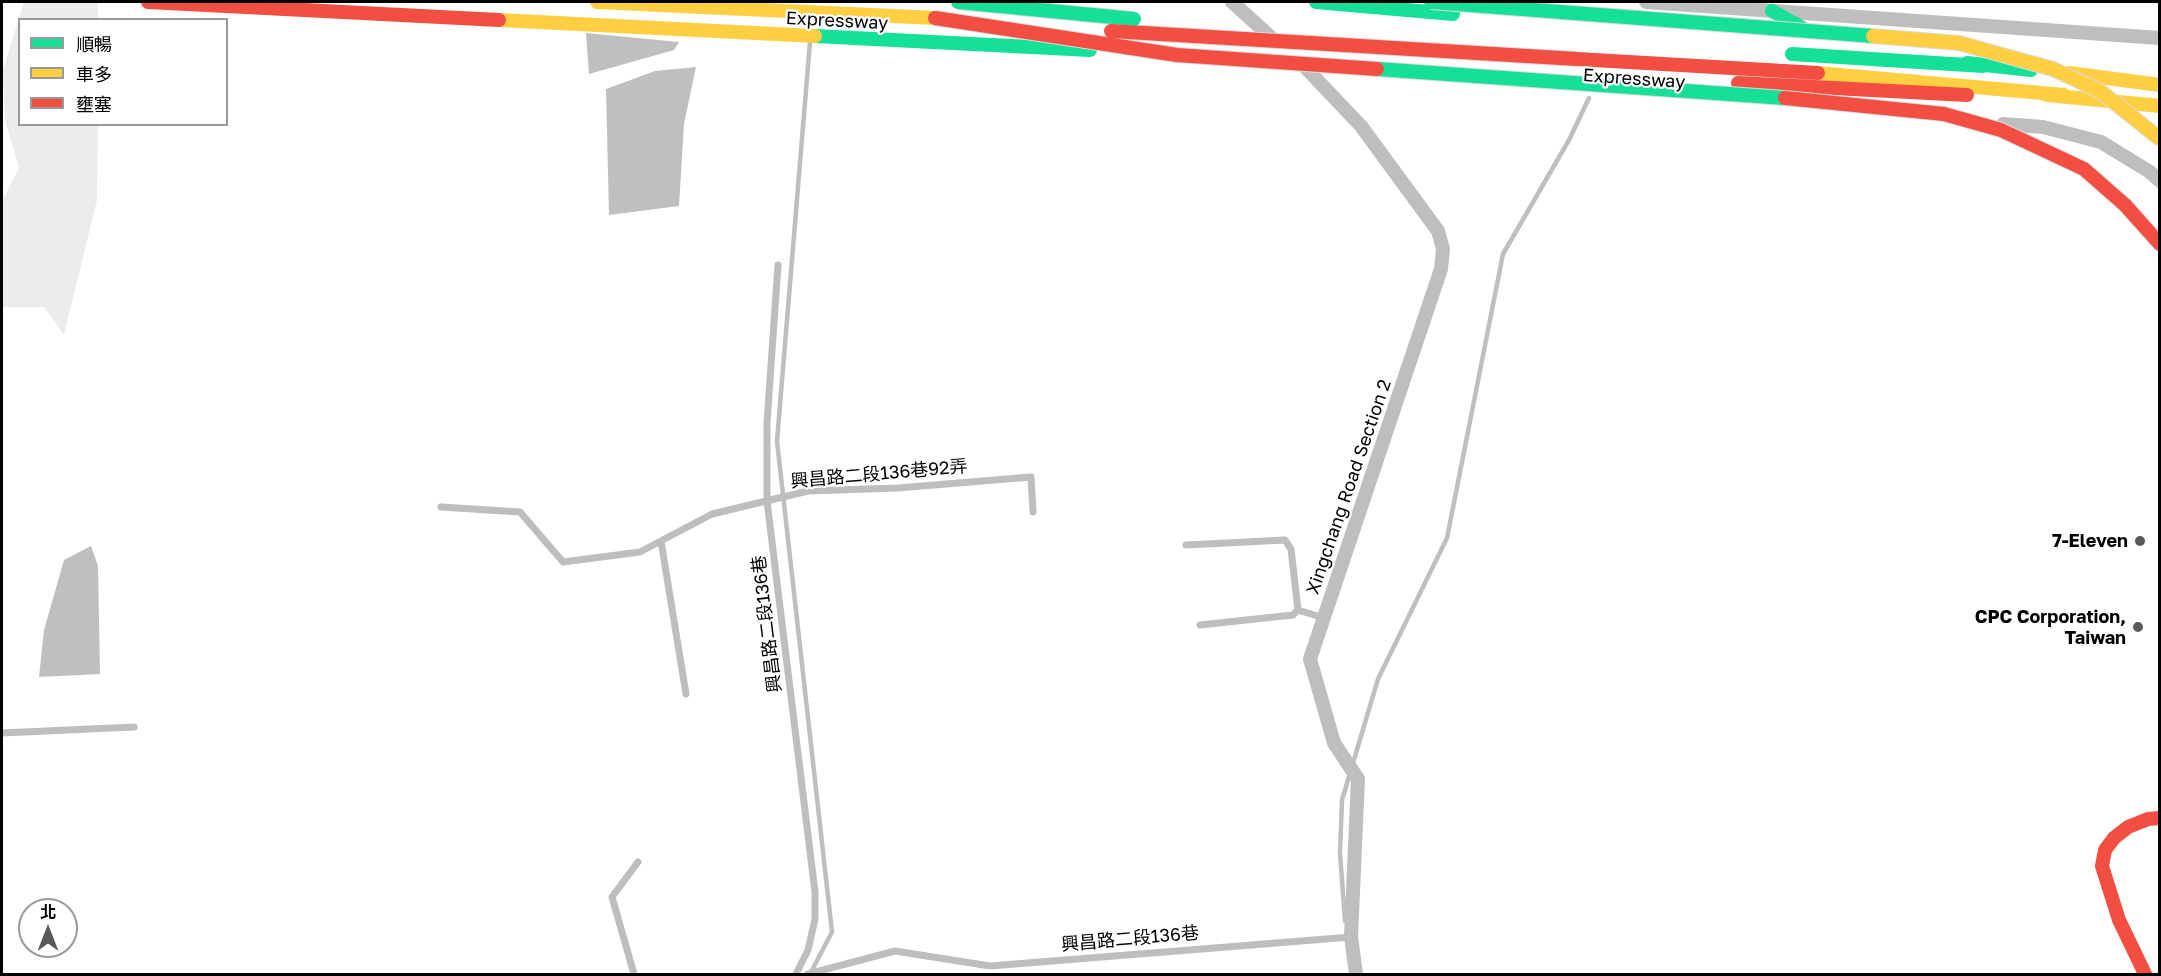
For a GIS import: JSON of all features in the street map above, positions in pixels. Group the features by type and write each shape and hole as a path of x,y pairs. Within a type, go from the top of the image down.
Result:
{"main road":[{"name":"Expressway","path":"148,2 1061,50 1179,51 1946,95 2064,95 2160,106"},
{"path":"597,2 935,18 1374,48 1862,75 2064,95"},
{"path":"958,2 999,8 1162,22 1481,39"},
{"path":"1316,2 1354,7 1869,46 1983,66"},
{"path":"1431,2 1959,43 2053,69 2100,91 2160,140"},
{"path":"1772,11 1831,43"},
{"path":"935,18 1177,55 1841,102 1944,114 2001,130 2085,169 2125,205 2160,244"},
{"name":"Expressway","path":"1093,50 1181,62 1313,74"},
{"path":"1779,54 1983,66 2119,77 2160,84"},
{"path":"2119,77 2160,75"},
{"path":"2145,975 2119,920 2102,866 2105,850 2114,838 2128,827 2148,819 2160,818"}],"street":[{"name":"Xingchang Road Section 2","path":"1232,2 1313,74 1361,126 1438,231 1443,249 1441,269 1310,658 1335,743 1358,779 1351,937 1356,975"},
{"path":"1646,2 1741,5 1772,11 2160,38"},
{"name":"Expressway","path":"1313,74 2043,127 2101,142 2151,172 2160,181"}],"lane":[{"name":"興昌路二段136巷","path":"778,265 767,423 767,501 815,892 816,919 808,950 796,975"},
{"name":"興昌路二段136巷92弄","path":"441,507 520,512 563,562 640,552 712,514 808,491 898,488 1031,477 1033,512"},
{"path":"1186,545 1285,540 1291,549 1298,610"},
{"path":"662,541 686,694"},
{"path":"1298,610 1324,618"},
{"path":"1200,625 1293,615 1298,610"},
{"path":"2,733 134,727"},
{"path":"634,975 612,897 638,862"},
{"name":"興昌路二段136巷","path":"808,975 895,951 990,966 1351,937"}],"shaded area":[{"path":"24,2 98,2 98,18 19,18"},
{"path":"18,21 18,126 98,126 97,200 64,335 44,307 2,307 2,201 19,168 5,120 3,70"},
{"path":"586,33 679,42 674,50 589,74"},
{"path":"696,67 684,124 679,206 609,215 606,89 655,71"},
{"path":"91,546 98,566 100,674 39,677 44,630 64,560"}],"waterway":[{"path":"810,42 777,441 832,932 810,974"},
{"path":"1345,921 1340,853 1342,800 1378,679 1447,538 1503,254 1569,140 1589,98"}],"traffic: fast":[{"path":"958,2 1134,19"},
{"path":"1316,2 1453,14"},
{"path":"1431,2 1873,36"},
{"path":"1772,11 1806,30"},
{"path":"815,36 1090,50"},
{"path":"1792,54 1983,66"},
{"path":"1967,63 2031,70"},
{"path":"1377,69 1785,98"}],"traffic: slow":[{"path":"597,2 935,18"},
{"path":"499,20 815,36"},
{"path":"1873,36 1959,43 2053,69 2100,91 2160,139"},
{"path":"1818,73 2064,95"},
{"path":"2069,73 2160,85"},
{"path":"2047,95 2160,106"}],"traffic: jam":[{"path":"148,2 499,20"},
{"path":"935,18 1177,55 1377,69"},
{"path":"1111,31 1577,59"},
{"path":"1577,59 1818,73"},
{"path":"1738,83 1967,95"},
{"path":"1785,98 1944,114 2001,130 2084,169 2125,205 2160,244"},
{"path":"2145,974 2119,920 2102,866 2105,850 2114,838 2128,827 2148,819 2160,818"}],"place":[{"name":"7-Eleven","path":"2140,541"},
{"name":"CPC Corporation, Taiwan","path":"2138,627"}]}
